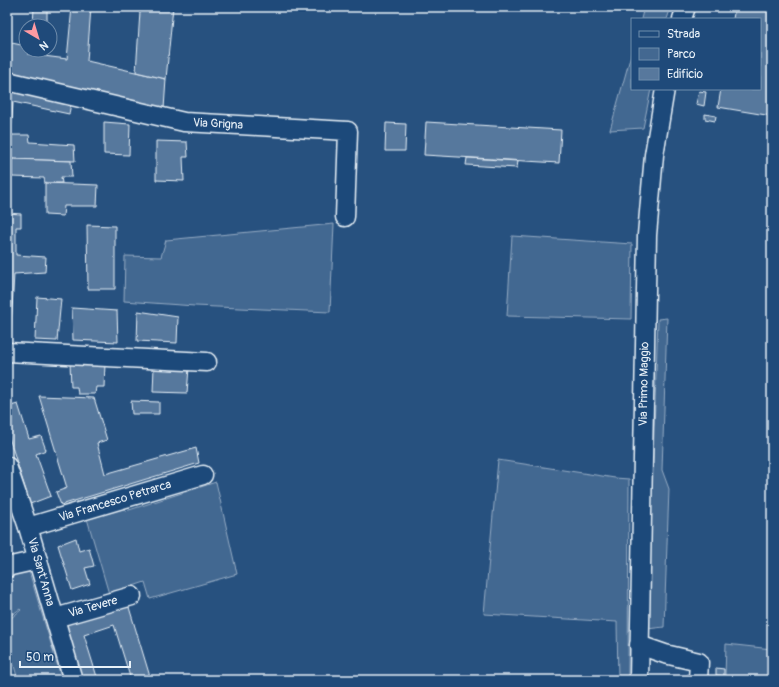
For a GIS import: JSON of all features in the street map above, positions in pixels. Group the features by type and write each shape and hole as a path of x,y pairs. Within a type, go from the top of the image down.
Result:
{"street":[{"path":"682,18 686,7"},
{"name":"Via Grigna","path":"7,81 184,122 348,131 344,217"},
{"name":"Via Primo Maggio","path":"639,680 647,235 654,155 665,90"},
{"path":"7,352 207,362"},
{"name":"Via Sant'Anna","path":"7,466 28,527 73,680"},
{"name":"Via Francesco Petrarca","path":"28,527 203,475"},
{"path":"7,568 38,560"},
{"name":"Via Tevere","path":"55,618 132,596"},
{"path":"639,645 666,654 699,662 698,680"}],"green space":[{"path":"644,7 671,7 667,18 641,18"},
{"path":"631,55 631,90 651,90 643,128 610,130"},
{"path":"334,224 330,312 195,306 124,301 125,256 161,257 166,240"},
{"path":"512,236 632,244 631,319 507,316"},
{"path":"667,318 662,470 669,489 664,627 647,629 658,319"},
{"path":"498,460 629,479 628,680 618,680 617,622 484,614"},
{"path":"216,482 237,574 150,599 145,582 109,594 86,515 124,505 126,511"},
{"path":"28,568 62,680 18,680 7,641 7,619 11,618 21,610 20,609 7,618 7,577"},
{"path":"726,644 772,649 772,680 770,680 770,677 725,678"}],"building":[{"path":"34,7 47,7 47,18 33,18"},
{"path":"72,7 91,7 87,61 166,79 164,109 7,71 7,42 18,44 18,58 67,59"},
{"path":"113,7 173,7 166,79 136,72 140,12"},
{"path":"735,7 772,7 772,116 718,107 721,90 761,90 761,18 733,18"},
{"path":"7,86 72,98 69,114 13,102 11,135 29,135 30,142 74,145 75,161 7,159"},
{"path":"699,91 706,92 704,106 696,104"},
{"path":"705,114 716,116 715,121 705,119"},
{"path":"104,122 130,124 129,155 104,154"},
{"path":"426,122 561,130 559,163 424,155"},
{"path":"386,123 406,124 405,151 385,151"},
{"path":"156,141 187,142 188,157 183,157 184,181 156,180"},
{"path":"467,158 518,161 517,168 466,165"},
{"path":"12,159 71,161 72,177 61,177 62,183 45,183 44,178 12,177"},
{"path":"45,183 98,185 97,206 64,206 63,216 45,215"},
{"path":"7,213 21,214 21,227 16,227 16,255 46,257 45,272 14,274 10,343 7,343"},
{"path":"87,225 115,226 115,289 88,289"},
{"path":"37,297 61,299 57,341 35,340"},
{"path":"72,308 117,311 118,342 73,340"},
{"path":"138,311 178,317 177,343 137,341"},
{"path":"70,362 105,364 104,387 96,387 95,394 78,394 77,387 71,387"},
{"path":"154,367 189,368 187,393 153,392"},
{"path":"39,396 94,398 107,440 97,443 105,474 196,448 199,463 61,505 56,492 67,488"},
{"path":"131,401 159,402 159,414 132,414"},
{"path":"18,404 29,439 41,436 46,450 36,454 51,496 30,504 7,431 7,407"},
{"path":"76,538 79,551 89,548 94,566 85,568 90,584 72,590 58,545"},
{"path":"128,604 151,680 131,680 114,625 84,635 98,680 79,680 62,625"},
{"path":"716,668 724,669 724,676 716,675"}]}
